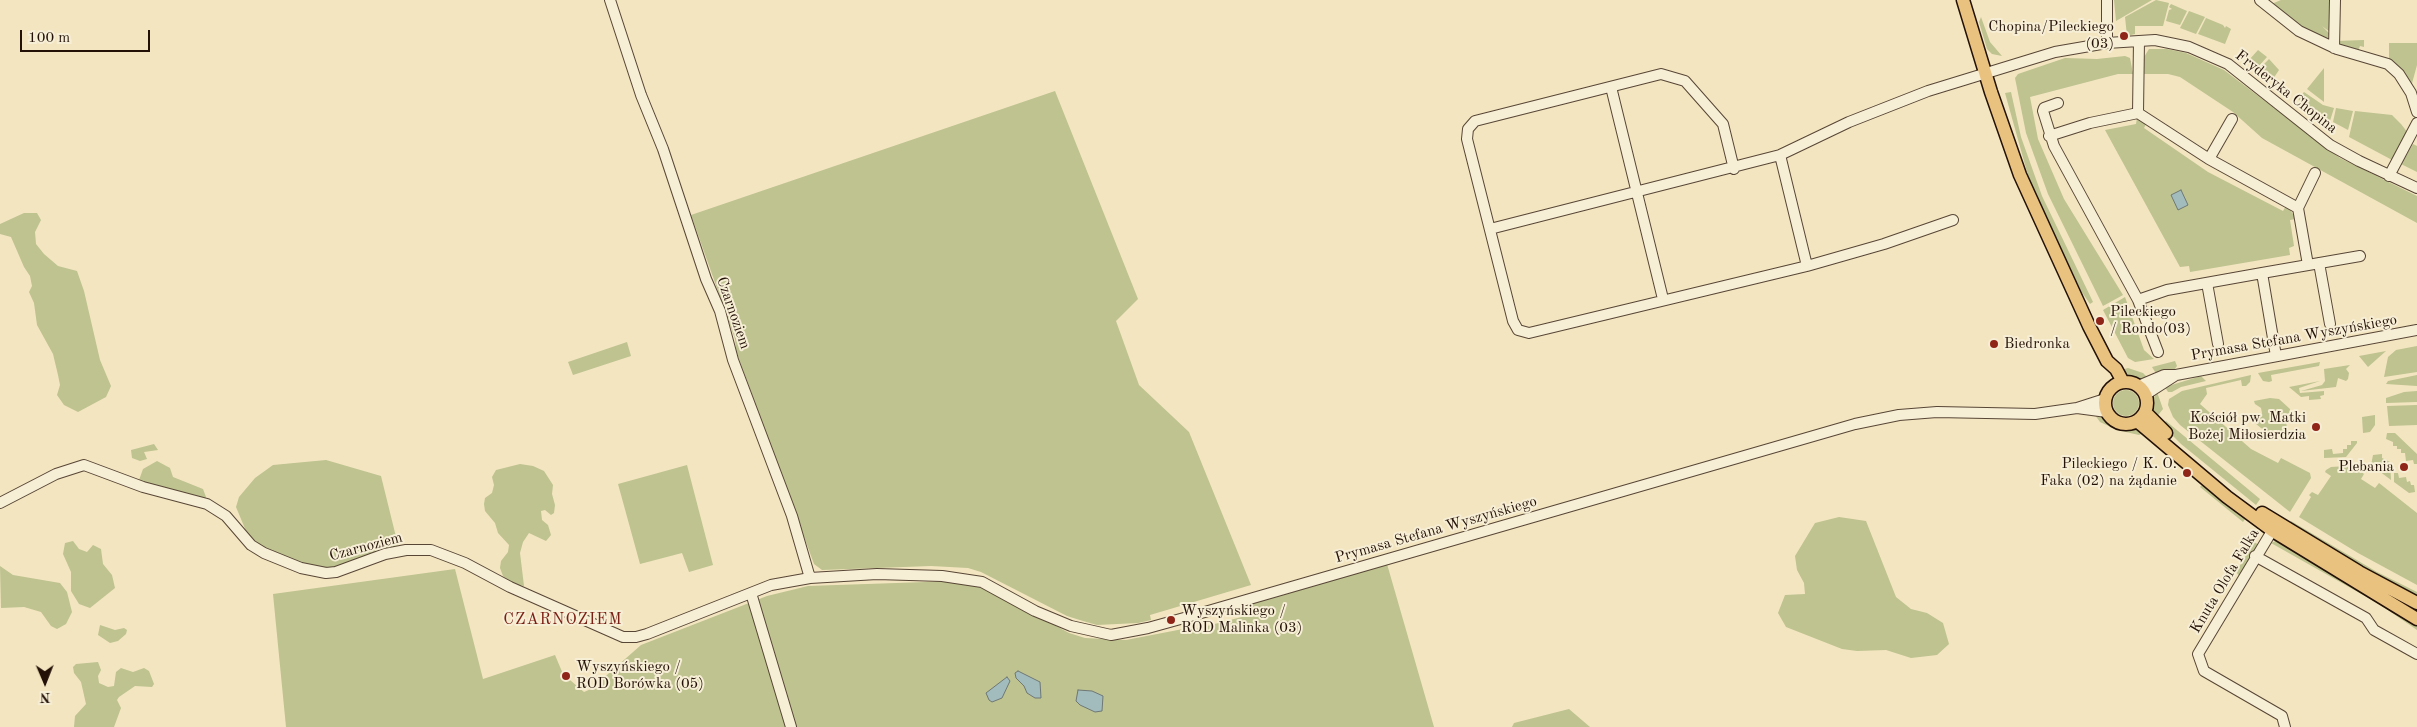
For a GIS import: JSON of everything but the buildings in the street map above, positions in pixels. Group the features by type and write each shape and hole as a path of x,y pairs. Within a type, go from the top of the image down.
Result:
{"main road":[{"path":"1963,0 1985,73 2020,175 2059,263 2118,384 2142,391 2141,416 2227,497 2417,619"},
{"path":"2118,384 2106,405 2116,422 2131,424 2141,416"},
{"path":"2275,527 2417,603"}],"street":[{"name":"Czarnoziem","path":"0,503 56,474 84,465 143,488 208,504 226,516 251,545 264,553 301,568 326,573 336,572 385,554 406,550 431,550 465,563 510,587 624,637 636,637 647,634 771,585 810,578 792,516 733,360 720,311 706,279 663,149 641,95 610,0"},
{"path":"2107,0 2107,43"},
{"path":"2260,0 2299,31 2334,48 2388,64 2399,74 2412,93 2417,112"},
{"path":"2334,48 2335,0"},
{"name":"Fryderyka Chopina","path":"1490,229 1734,169 1780,155 1849,122 1928,91 2055,52 2107,43 2155,40 2179,44 2228,64 2312,133 2359,162 2417,188"},
{"path":"2138,112 2139,41"},
{"path":"1734,169 1723,124 1685,81 1661,74 1475,121 1468,129 1468,139 1513,322 1518,330 1529,333 1807,266 1884,244 1953,220"},
{"path":"1612,87 1663,300"},
{"path":"2058,102 2044,108 2043,111 2050,136 2138,300 2158,352"},
{"path":"2050,136 2090,123 2138,112 2209,159 2298,208"},
{"path":"2209,159 2232,119"},
{"path":"2389,176 2417,122"},
{"path":"1780,155 1807,266"},
{"path":"2308,265 2298,208 2315,173"},
{"path":"2138,300 2167,290 2360,256"},
{"path":"2319,263 2330,324"},
{"path":"2262,273 2276,356"},
{"path":"2208,283 2218,344"},
{"name":"Prymasa Stefana Wyszyńskiego","path":"2142,391 2176,375 2417,330"},
{"name":"Prymasa Stefana Wyszyńskiego","path":"810,578 877,574 968,578 982,582 1035,611 1071,626 1100,634 1125,633 1194,616 1855,424 1899,415 1937,412 2035,414 2106,405"},
{"name":"Knuta Olofa Falka","path":"2275,527 2198,654 2204,671 2282,716 2285,727"},
{"path":"2256,556 2366,618 2374,630 2417,654"},
{"path":"751,593 791,727"}],"green space":[{"path":"2114,0 2152,0 2116,21"},
{"path":"2156,0 2169,3 2163,26 2135,26 2135,34 2127,36 2125,17"},
{"path":"2281,0 2329,0 2329,4 2333,5 2330,32 2322,26 2329,33 2327,41 2308,33 2269,5"},
{"path":"2171,4 2187,11 2180,25 2166,21 2169,10 2172,9 2169,7"},
{"path":"2189,11 2205,17 2196,34 2180,28"},
{"path":"1981,17 1990,42 2002,56 1992,54 1987,49 1979,22"},
{"path":"2206,18 2223,25 2225,28 2226,26 2231,29 2225,44 2198,34"},
{"path":"2364,40 2364,47 2360,46 2358,51 2336,46 2336,41"},
{"path":"2389,43 2417,43 2417,65 2411,87 2389,61"},
{"path":"2149,49 2167,49 2186,53 2224,70 2340,158 2417,196 2417,223 2262,138 2233,112 2180,77 2168,74 2143,74 2144,57"},
{"path":"2258,50 2267,57 2258,67 2249,60"},
{"path":"2125,56 2130,58 2133,74 2118,74 2030,97 2038,139 2064,199 2123,295 2103,306 2048,194 2026,133 2015,78 2018,74 2065,58 2097,59"},
{"path":"2269,59 2279,70 2273,79 2260,68"},
{"path":"2324,68 2324,102 2307,89"},
{"path":"1055,91 1138,299 1116,321 1139,385 1189,432 1251,585 1150,615 1151,620 1138,623 1097,625 1067,616 981,572 968,568 931,566 822,570 814,564 736,351 735,339 691,215"},
{"path":"2011,92 2021,137 2042,196 2093,302 2090,304 2081,291 2029,179 2005,93"},
{"path":"2304,92 2323,105 2334,108 2329,124 2298,99"},
{"path":"2336,108 2353,111 2348,130 2333,122"},
{"path":"2355,111 2392,115 2401,124 2408,133 2394,161 2349,137"},
{"path":"2137,118 2147,122 2144,128 2208,172 2283,211 2286,206 2289,208 2296,219 2290,220 2294,246 2289,248 2290,255 2190,272 2189,266 2180,267 2105,130 2136,124"},
{"path":"2413,144 2417,146 2417,172 2401,164"},
{"path":"24,213 37,213 41,220 35,232 36,244 44,254 58,266 77,271 84,291 100,360 111,386 106,397 78,412 64,405 57,395 60,385 58,375 53,354 37,325 34,303 29,292 32,286 30,276 11,237 0,234 0,224"},
{"path":"2125,297 2144,350 2154,359 2135,362 2128,358 2103,310"},
{"path":"627,342 631,356 573,375 568,362"},
{"path":"2417,346 2417,372 2384,377 2388,357 2396,350"},
{"path":"2386,351 2368,367 2359,356"},
{"path":"2175,361 2177,366 2174,370 2157,375 2152,367"},
{"path":"2320,362 2319,366 2271,375 2272,381 2269,382 2263,381 2258,373"},
{"path":"2350,365 2346,369 2349,373 2348,379 2346,381 2338,378 2336,387 2301,391 2322,385 2325,381 2324,369"},
{"path":"2128,368 2143,373 2148,378 2141,381 2126,376 2121,370"},
{"path":"2251,375 2250,382 2246,386 2242,386 2241,380 2206,388 2207,394 2200,404 2251,449 2278,463 2281,458 2310,473 2311,478 2290,512 2180,425 2173,417 2168,405 2169,399 2182,391"},
{"path":"2417,375 2417,386 2386,384 2388,381"},
{"path":"2201,376 2206,381 2181,387 2172,392 2168,392 2165,387"},
{"path":"2320,381 2299,388 2300,393 2324,391 2324,395 2320,396 2321,399 2309,400 2309,396 2301,397 2289,387"},
{"path":"2126,390 2135,394 2139,403 2135,412 2126,416 2117,412 2113,403 2117,394"},
{"path":"2417,391 2417,402 2386,403 2386,398 2404,392"},
{"path":"2157,392 2163,409 2155,419 2151,403"},
{"path":"2270,398 2279,399 2290,409 2290,417 2294,417 2294,420 2286,421 2288,436 2286,440 2261,428 2250,419 2251,417 2258,417 2262,413 2261,408 2254,401"},
{"path":"2417,405 2417,425 2389,426 2387,406"},
{"path":"2095,415 2102,416 2119,427 2137,428 2143,433 2139,435 2117,430 2100,422"},
{"path":"2375,415 2375,425 2370,432 2363,433 2362,417"},
{"path":"2166,421 2260,499 2256,505 2181,444 2162,425"},
{"path":"2387,433 2395,433 2417,454 2417,464 2414,464 2413,460 2406,461 2405,453 2401,453 2401,449 2397,449 2397,446 2393,446 2393,442 2386,439"},
{"path":"2351,441 2357,441 2357,443 2346,457 2324,458 2324,450 2332,449 2333,454 2343,453 2343,449 2347,449 2347,445 2351,445"},
{"path":"154,444 158,450 144,452 147,459 140,461 132,458 131,450"},
{"path":"2382,454 2382,458 2390,462 2391,480 2371,465 2373,455"},
{"path":"326,460 381,476 398,545 355,563 331,568 300,564 264,548 246,531 236,507 239,497 255,478 273,465"},
{"path":"157,461 170,468 173,477 203,489 206,497 204,500 138,483 143,469"},
{"path":"520,464 533,466 544,471 553,485 552,494 555,505 554,513 551,515 545,510 541,511 542,520 548,525 551,535 546,541 529,533 523,542 520,553 524,586 512,584 503,576 500,568 501,561 508,552 509,545 498,533 495,523 485,511 484,504 485,498 492,493 494,485 492,477 496,470"},
{"path":"687,465 713,565 689,572 682,553 640,564 618,484"},
{"path":"2331,467 2355,467 2364,474 2361,479 2375,488 2379,483 2417,513 2417,585 2358,553 2299,517 2311,497 2309,495 2312,492 2318,495 2331,476 2325,472 2326,470"},
{"path":"2394,473 2398,473 2399,478 2406,477 2407,482 2410,481 2411,485 2414,485 2415,492 2409,493 2394,482"},
{"path":"2202,485 2245,519 2243,522 2200,487"},
{"path":"1839,517 1866,521 1896,597 1911,609 1927,613 1943,623 1949,644 1937,655 1911,658 1886,650 1857,651 1842,649 1786,627 1778,613 1785,595 1805,594 1804,583 1797,570 1795,556 1815,523"},
{"path":"2291,521 2377,572 2417,592 2417,600 2290,523"},
{"path":"2278,540 2417,625 2417,630 2379,604 2271,543"},
{"path":"73,541 79,549 87,552 93,545 101,549 103,564 112,575 115,588 90,608 79,604 71,591 71,572 63,554 65,543"},
{"path":"2254,542 2259,545 2240,577 2236,572"},
{"path":"1387,564 1434,727 286,727 273,594 455,569 483,679 555,655 563,674 584,692 591,689 641,645 767,596 808,586 955,581 978,586 1007,599 1069,633 1085,638 1126,640 1183,629 1184,632 1253,614 1251,603"},
{"path":"0,566 13,575 60,583 67,592 72,612 66,624 57,629 51,626 41,612 24,607 1,608"},
{"path":"100,625 115,630 124,628 127,630 126,634 118,641 110,643 98,635"},
{"path":"98,662 101,670 98,676 99,683 108,687 114,686 116,672 121,668 133,672 144,668 149,671 154,684 152,687 135,686 119,697 117,700 121,708 114,727 74,727 75,716 86,704 81,682 74,673 73,667 76,664"},
{"path":"1569,709 1590,727 1512,727 1514,723"}],"water":[{"path":"2181,190 2188,205 2178,210 2171,195"},
{"path":"1018,671 1040,682 1041,698 1035,698 1027,693 1024,686 1016,678 1015,673"},
{"path":"1007,677 1010,681 1002,698 992,702 989,700 986,693"},
{"path":"1078,690 1092,691 1103,696 1102,711 1095,712 1080,705 1076,701"}],"place":[{"name":"Chopina/Pileckiego (03)","path":"2124,36"},
{"name":"Pileckiego / Rondo(03)","path":"2100,321"},
{"name":"Biedronka","path":"1994,344"},
{"name":"Kościół pw. Matki Bożej Miłosierdzia","path":"2316,427"},
{"name":"Plebania","path":"2404,467"},
{"name":"Pileckiego / K. O. Faka (02) na żądanie","path":"2187,473"},
{"name":"Wyszyńskiego / ROD Malinka (03)","path":"1171,620"},
{"name":"Wyszyńskiego / ROD Borówka (05)","path":"566,676"}],"district":[{"name":"CZARNOZIEM","path":"563,620"}]}
